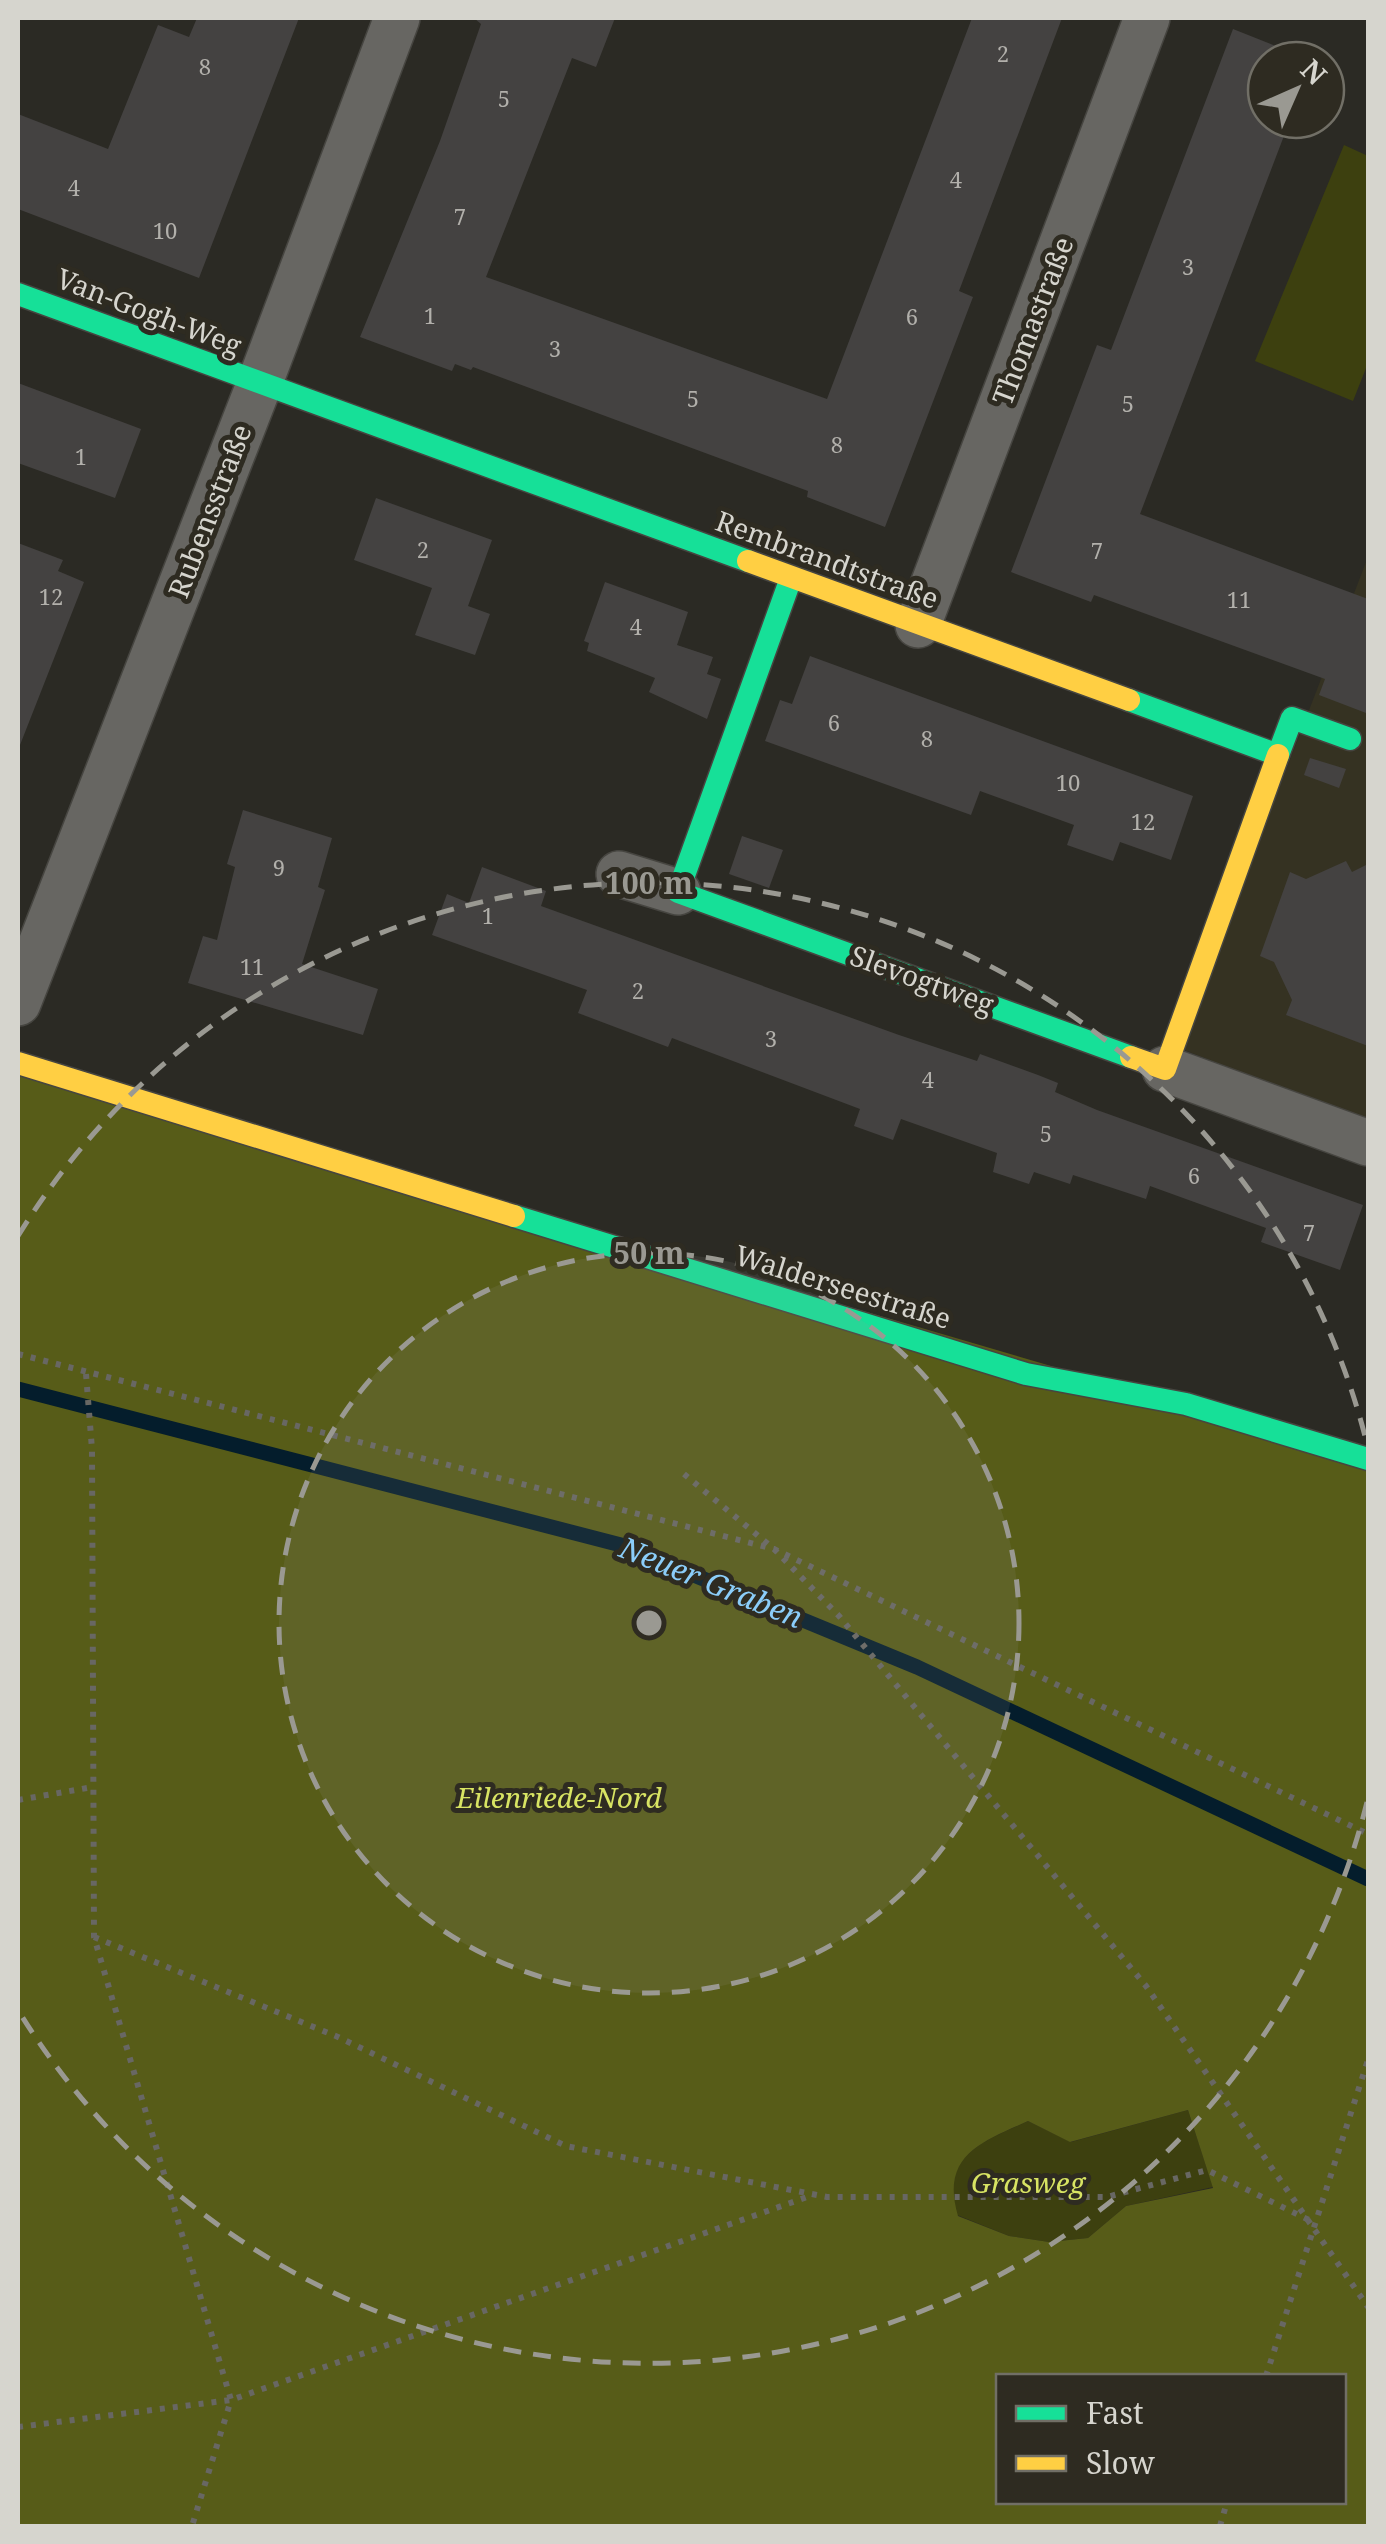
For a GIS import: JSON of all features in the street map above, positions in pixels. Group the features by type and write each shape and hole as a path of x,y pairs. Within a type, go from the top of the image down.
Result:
{"street":[{"name":"Rubensstraße","path":"18,1003 260,386 398,18"},
{"name":"Thomastraße","path":"918,625 1147,18"},
{"name":"Van-Gogh-Weg","path":"18,294 260,386"},
{"name":"Rembrandtstraße","path":"260,386 1278,755"},
{"path":"678,892 791,578"},
{"path":"1165,1069 1292,718 1350,739"},
{"name":"Slevogtweg","path":"619,874 1368,1142"},
{"name":"Walderseestraße","path":"18,1063 1026,1374 1186,1404 1368,1460"}],"path":[{"path":"18,1354 774,1549 1368,1834"},
{"path":"86,1374 92,1449 94,1937 231,2400 192,2526"},
{"path":"684,1474 774,1549 839,1616 1146,1986 1313,2222 1368,2307"},
{"path":"18,1800 93,1787"},
{"path":"94,1937 338,2036 566,2146 812,2195 1107,2197 1208,2170 1313,2222"},
{"path":"1267,2374 1368,2060"},
{"path":"18,2427 231,2400 812,2195"}],"shaded area":[{"path":"1368,557 1368,1122 1179,1048"}],"green space":[{"path":"1344,145 1368,156 1368,363 1353,401 1255,361"},
{"name":"Eilenriede-Nord","path":"18,1063 1368,1459 1368,2526 18,2526","holes":["1188,2110 1213,2188 1126,2206 1088,2238 1049,2242 1009,2236 958,2216 954,2195 955,2178 969,2153 1028,2121 1070,2142"]},
{"name":"Grasweg","path":"1188,2110 1213,2187 1126,2206 1088,2238 1049,2242 1009,2236 957,2215 954,2178 960,2164 981,2144 1028,2121 1071,2142"}],"building":[{"path":"197,18 299,18 199,278 18,209 18,114 108,149 158,25 189,37"},
{"path":"474,18 615,18 596,67 572,58 486,277 827,399 972,18 1062,18 959,291 973,297 885,527 807,497 808,491 473,367 471,370 455,364 452,371 360,337 440,141 481,24"},
{"path":"1233,29 1261,40 1246,40 1246,140 1282,140 1140,514 1368,599 1366,713 1319,695 1325,679 1094,595 1091,602 1011,572 1097,345 1111,350"},
{"path":"18,383 141,429 115,498 18,463"},
{"path":"376,498 492,540 468,606 490,614 475,655 415,635 432,588 354,560"},
{"path":"18,543 63,560 58,571 84,582 20,745"},
{"path":"605,582 688,612 677,645 713,657 707,674 721,679 707,719 649,692 655,678 587,651 589,643 584,641"},
{"path":"810,656 1193,796 1171,860 1120,842 1113,861 1067,845 1074,825 980,791 971,815 765,741 780,700 792,704"},
{"path":"1310,758 1346,769 1339,788 1304,775"},
{"path":"243,810 332,838 318,887 325,890 302,964 378,989 363,1035 188,983 203,936 217,940 235,867 227,864"},
{"path":"742,836 783,850 769,888 729,874"},
{"path":"1346,861 1352,872 1368,864 1368,1046 1286,1015 1292,1000 1274,962 1260,956 1290,872 1306,879"},
{"path":"482,867 546,891 541,906 899,1035 977,1061 980,1054 1038,1075 1058,1083 1055,1092 1097,1110 1363,1205 1340,1270 1261,1242 1266,1228 1150,1186 1146,1199 1073,1175 1070,1184 1034,1172 1029,1184 993,1172 997,1153 901,1119 893,1140 854,1126 860,1109 672,1038 668,1047 578,1013 587,990 432,935 447,894 469,903"}],"waterway":[{"name":"Neuer Graben","path":"18,1389 621,1545 917,1667 1368,1879"}],"traffic: fast":[{"path":"18,294 748,561"},
{"path":"791,578 678,892 1131,1057"},
{"path":"1129,700 1278,755 1292,718 1350,739"},
{"path":"514,1216 1026,1374 1186,1404 1368,1459"}],"traffic: slow":[{"path":"748,561 1129,700"},
{"path":"1131,1057 1165,1069 1278,755"},
{"path":"18,1063 514,1216"}]}
